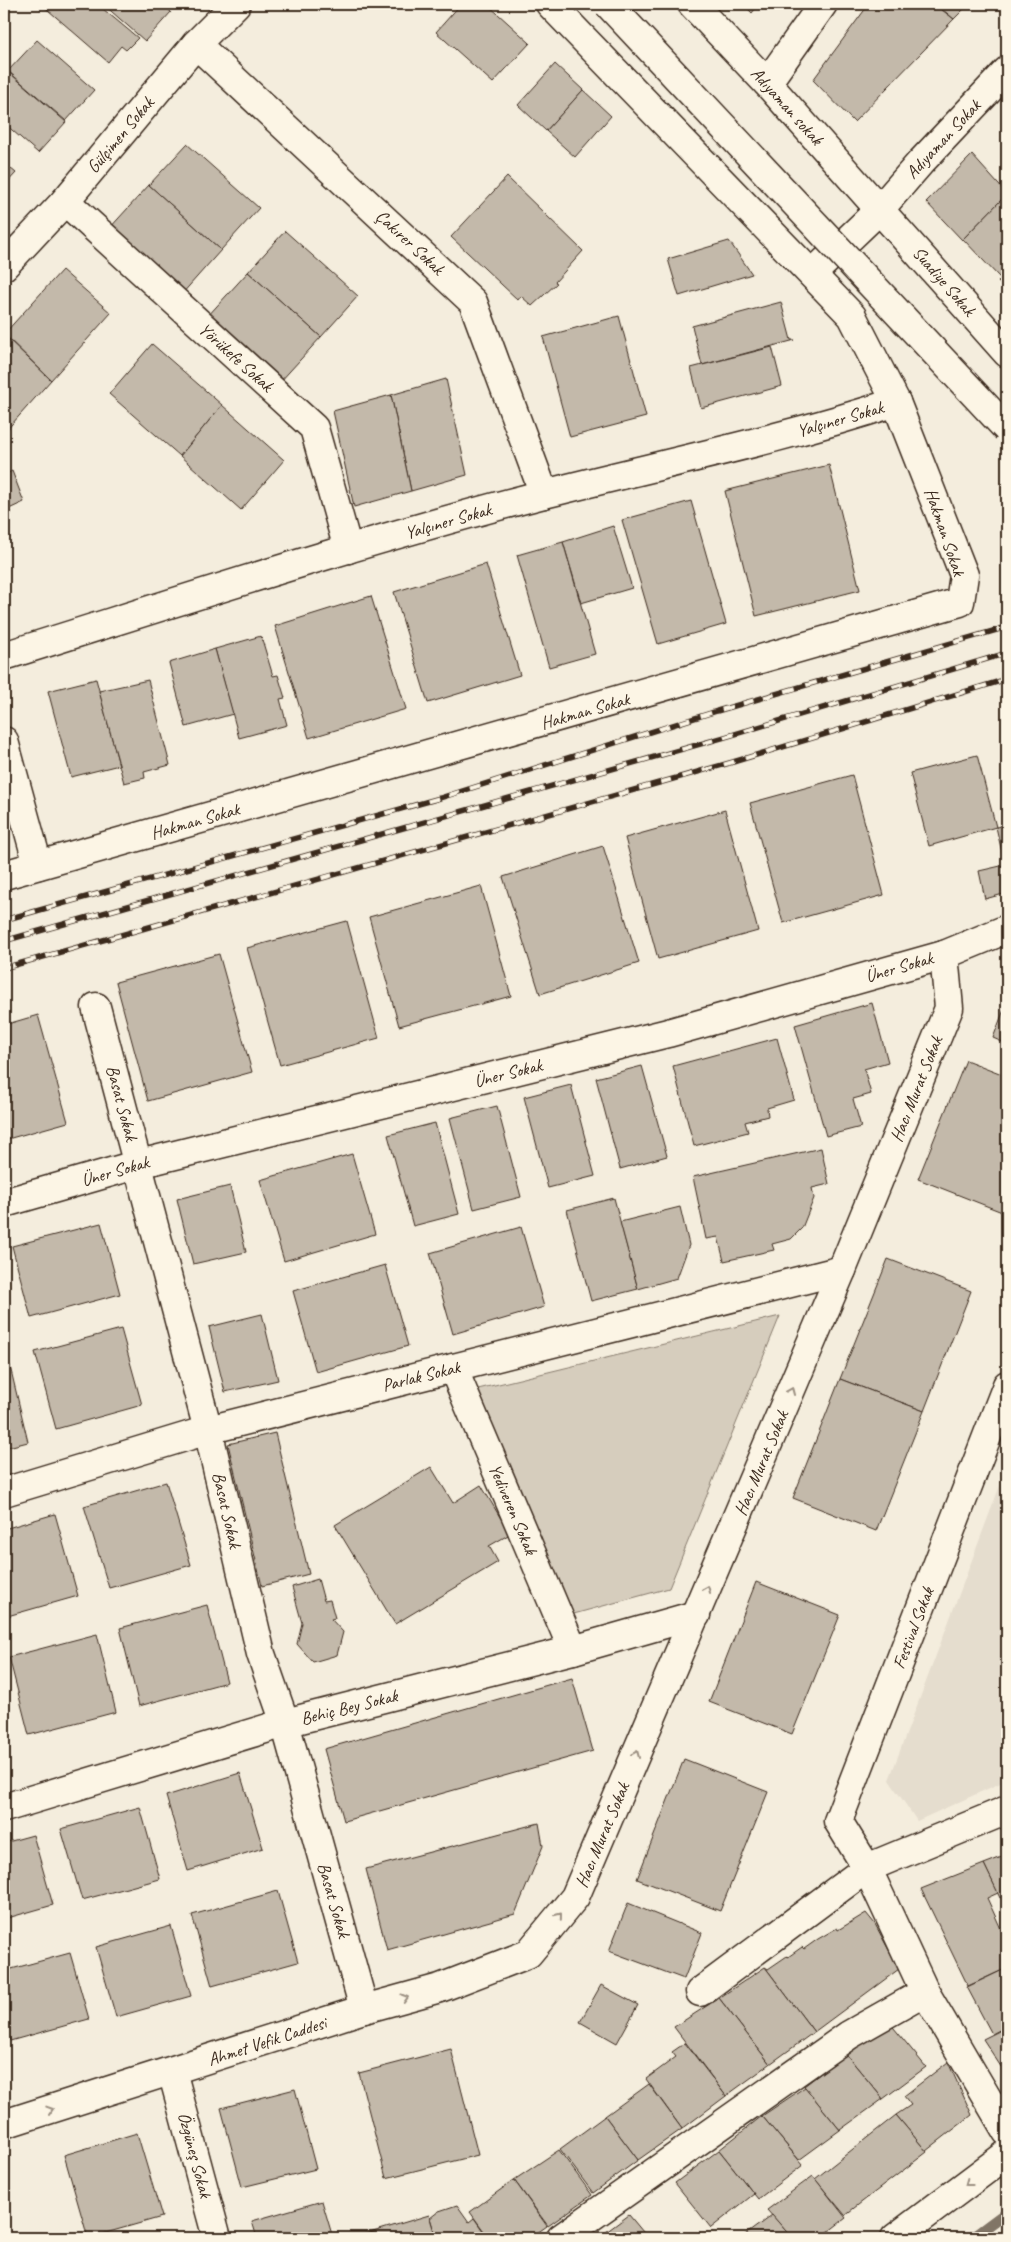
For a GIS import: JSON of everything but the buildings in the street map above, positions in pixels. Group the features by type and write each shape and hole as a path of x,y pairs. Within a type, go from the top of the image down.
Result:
{"street":[{"name":"Gülçimen Sokak","path":"4,266 65,201 196,44 236,4"},
{"path":"550,4 852,316 896,402"},
{"path":"608,4 1007,429"},
{"name":"Adıyaman sokak","path":"692,4 880,209"},
{"path":"766,83 822,4"},
{"name":"Çakırer Sokak","path":"196,44 473,302 544,494"},
{"name":"Adıyaman Sokak","path":"812,274 880,209 920,162 1007,71"},
{"name":"Yörükefe Sokak","path":"65,201 314,428 348,549"},
{"name":"Suadiye Sokak","path":"880,209 1007,353"},
{"name":"Yalçıner Sokak","path":"4,656 348,549 544,494 701,456 896,402"},
{"name":"Hakman Sokak","path":"4,875 491,738 960,602 964,575 896,402"},
{"path":"4,741 38,865"},
{"name":"Üner Sokak","path":"4,1203 139,1164 668,1033 944,954 1007,930"},
{"name":"Hacı Murat Sokak","path":"528,1954 575,1897 842,1270 949,1008 944,954"},
{"name":"Basat Sokak","path":"96,1008 139,1164 208,1430 261,1654 285,1723 364,2010"},
{"name":"Parlak Sokak","path":"4,1492 208,1430 842,1270"},
{"name":"Yediveren Sokak","path":"452,1368 573,1650"},
{"name":"Festival Sokak","path":"867,1868 838,1821 1007,1384"},
{"name":"Behiç Bey Sokak","path":"4,1808 285,1723 573,1650 696,1615"},
{"path":"700,1992 867,1868 1007,1810"},
{"path":"867,1868 924,1992 1007,2132"},
{"name":"Ahmet Vefik Caddesi","path":"4,2124 364,2010 440,1988 528,1954"},
{"path":"561,2238 849,2035 924,1992"},
{"name":"Özgüneş Sokak","path":"172,2071 217,2238"},
{"path":"895,2238 1007,2154"}],"shaded area":[{"path":"780,1316 669,1588 570,1615 478,1389"},
{"path":"1007,1467 1007,1780 917,1821 889,1780"}],"waterway":[{"path":"972,2238 1007,2212"}],"railway":[{"path":"4,920 440,798 717,711 1007,627"},
{"path":"4,941 725,737 1007,653"},
{"path":"4,968 733,762 1007,679"}]}
